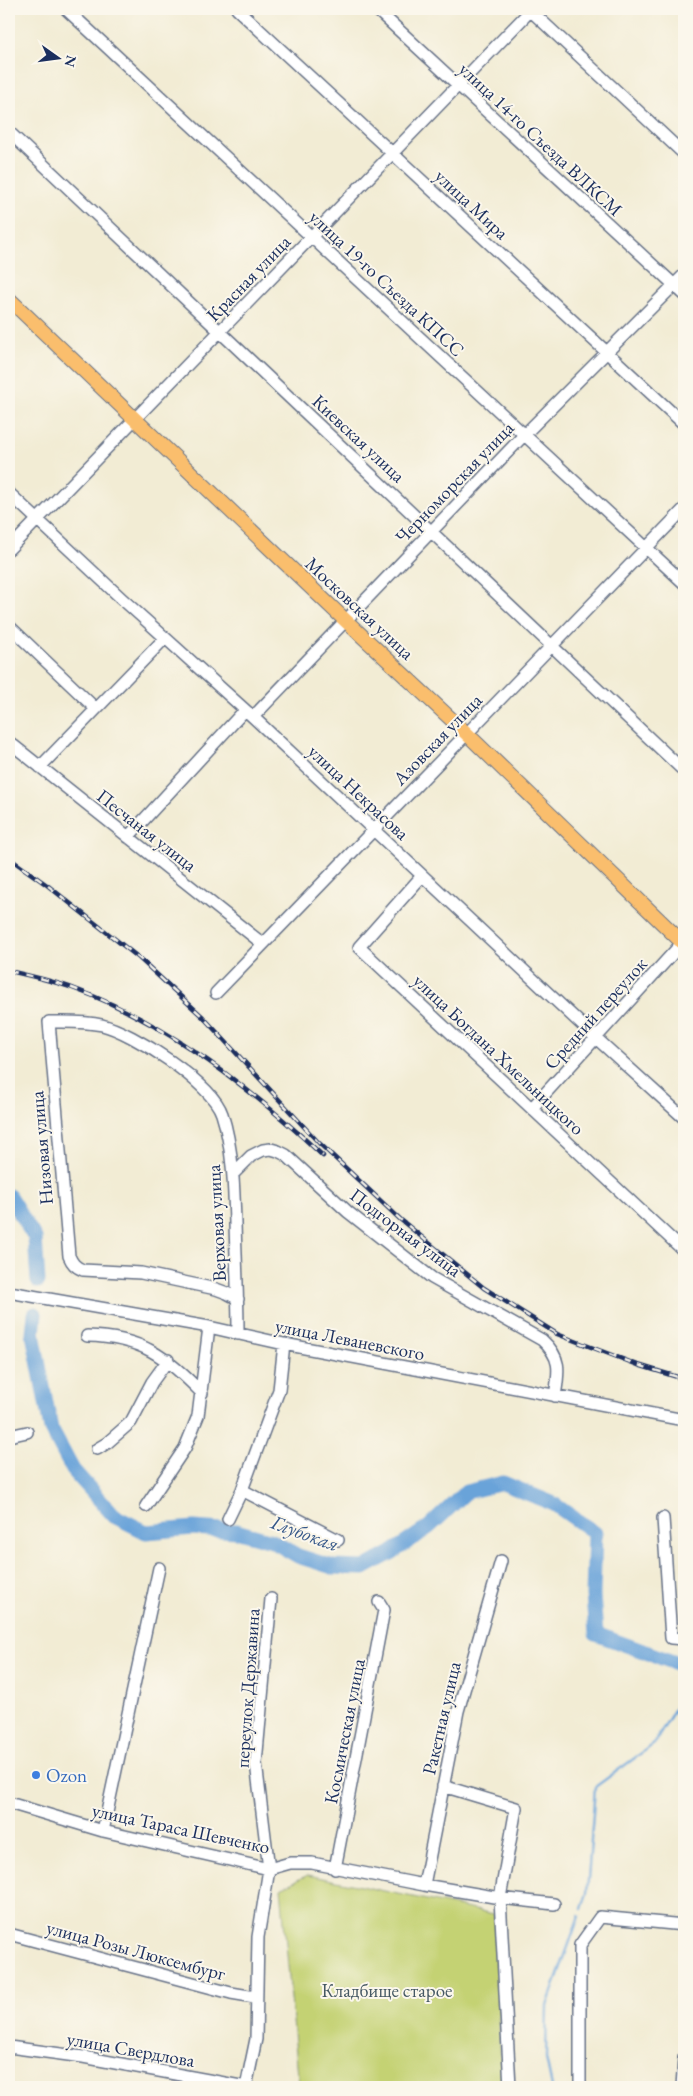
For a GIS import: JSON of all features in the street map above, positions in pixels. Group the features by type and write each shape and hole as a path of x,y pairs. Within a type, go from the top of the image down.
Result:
{"main road":[{"name":"Московская улица","path":"9,299 684,942"}],"street":[{"name":"улица 19-го Съезда КПСС","path":"66,9 684,583"},
{"name":"улица Мира","path":"237,9 684,424"},
{"name":"улица 14-го Съезда ВЛКСМ","path":"376,9 457,86 684,294"},
{"name":"Красная улица","path":"9,549 221,332 531,9"},
{"path":"531,9 684,154"},
{"name":"Киевская улица","path":"9,132 684,771"},
{"name":"Черноморская улица","path":"128,837 345,620 525,434 684,275"},
{"name":"улица Некрасова","path":"9,493 684,1118"},
{"name":"Азовская улица","path":"216,993 684,510"},
{"path":"9,626 96,709"},
{"path":"40,767 165,638"},
{"name":"Песчаная улица","path":"9,742 263,944"},
{"name":"улица Богдана Хмельницкого","path":"422,876 359,947 684,1251"},
{"name":"Средний переулок","path":"532,1108 684,942"},
{"name":"Верховая улица","path":"48,1022 83,1022 103,1025 138,1040 187,1073 211,1096 222,1112 233,1174 238,1334"},
{"name":"Низовая улица","path":"48,1022 69,1256 77,1268 93,1271 141,1273 227,1292 238,1299"},
{"name":"Подгорная улица","path":"233,1174 251,1156 263,1150 271,1149 286,1155 348,1212 432,1278 546,1344 558,1362 559,1370 555,1396"},
{"name":"улица Леваневского","path":"9,1292 209,1327 284,1344 684,1420"},
{"path":"146,1506 185,1448 198,1416 209,1327"},
{"path":"87,1336 102,1336 129,1341 157,1353 168,1360 202,1393"},
{"path":"228,1519 242,1490 279,1390 284,1344"},
{"path":"97,1449 107,1443 130,1422 152,1382 168,1360"},
{"path":"9,1436 27,1432"},
{"path":"242,1490 338,1540"},
{"path":"663,1518 671,1638 684,1639"},
{"name":"Ракетная улица","path":"424,1885 458,1710 501,1561"},
{"path":"103,1831 159,1568"},
{"name":"переулок Державина","path":"246,2087 256,2039 255,1997 258,1938 269,1868 256,1763 271,1599"},
{"name":"Космическая улица","path":"336,1869 384,1610 379,1602"},
{"path":"443,1786 516,1808 500,1898 510,2087"},
{"name":"улица Тараса Шевченко","path":"9,1803 103,1831 269,1868 300,1862 500,1898 554,1904"},
{"path":"580,2087 580,1945 600,1917 684,1925"},
{"name":"улица Розы Люксембург","path":"9,1934 231,1993 255,1997"},
{"name":"улица Свердлова","path":"9,2047 84,2057 246,2087"},
{"path":"682,2087 684,2058"}],"green space":[{"name":"Кладбище старое","path":"308,1875 494,1914 502,2087 299,2087 281,1888"}],"waterway":[{"name":"Глубокая","path":"9,1196 35,1238 38,1281"},
{"name":"Глубокая","path":"35,1314 33,1334 51,1429 73,1470 114,1516 146,1532 194,1528 236,1531 272,1541 298,1556 333,1567 364,1568 391,1553 429,1527 466,1492 503,1483 554,1504 595,1533 593,1595 596,1634 684,1666"},
{"path":"582,1909 587,1893 595,1787 654,1744 684,1693"},
{"path":"552,2087 546,2058 547,2006 579,1916"}],"railway":[{"path":"9,858 47,885 139,958 203,1017 319,1143 401,1220 484,1288 557,1334 638,1365 684,1379"},
{"path":"9,971 75,989 143,1020 175,1039 238,1082 323,1156"}],"place":[{"name":"Ozon","path":"36,1775"}]}
